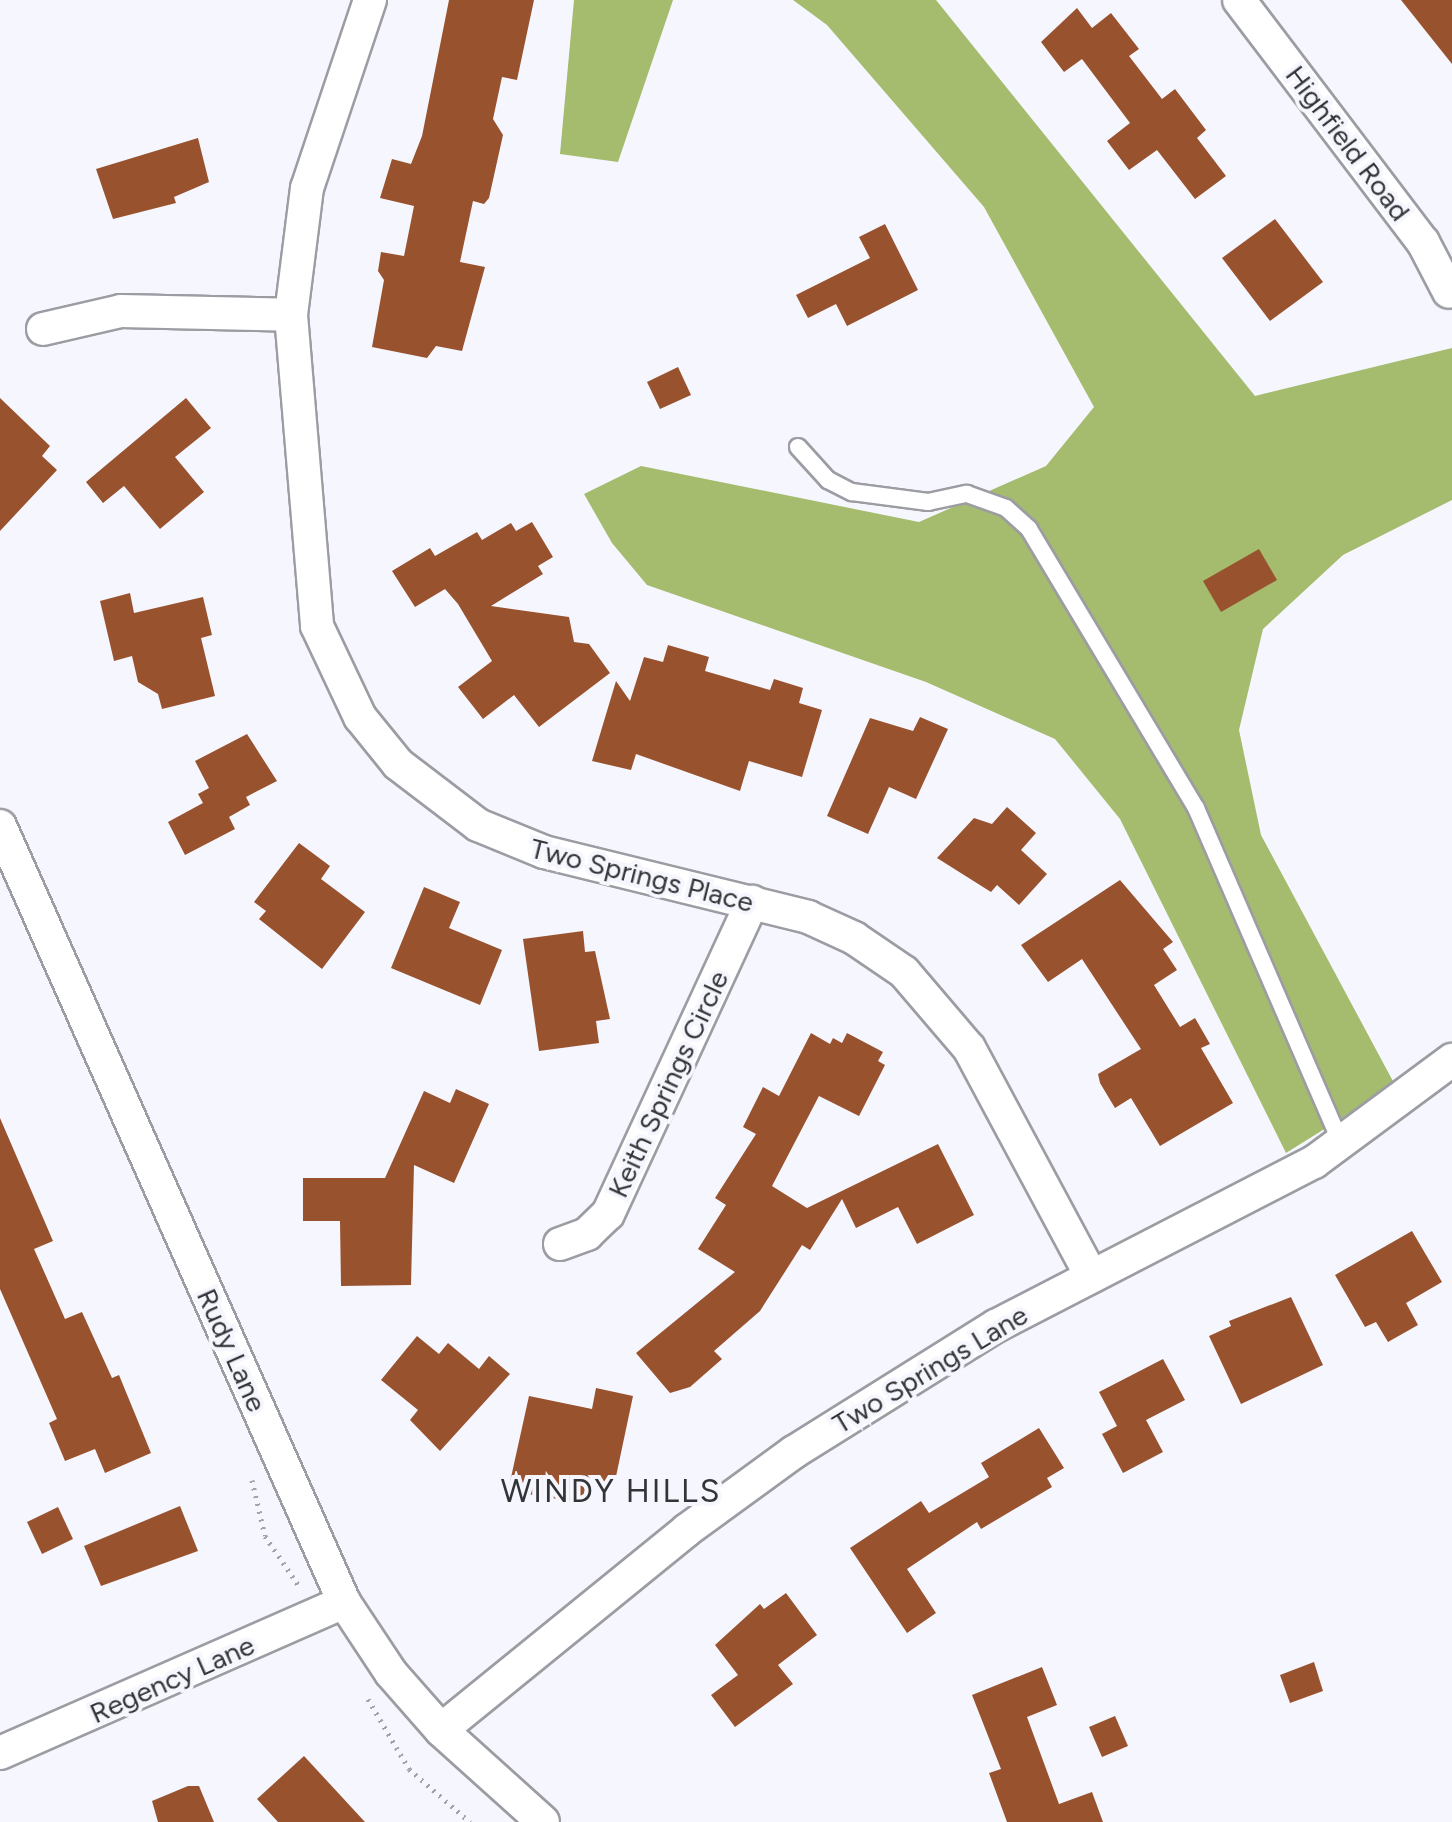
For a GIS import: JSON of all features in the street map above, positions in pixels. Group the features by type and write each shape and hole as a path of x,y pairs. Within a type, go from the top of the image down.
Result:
{"street":[{"name":"Two Springs Place","path":"370,0 307,188 291,315 317,626 360,717 398,764 478,825 544,852 752,902 854,938 939,1007 969,1048 1091,1276"},
{"name":"Highfield Road","path":"1239,0 1423,242 1449,292"},
{"path":"43,329 121,311 291,315"},
{"name":"Rudy Lane","path":"0,826 344,1602 391,1673 441,1730 543,1822"},
{"name":"Keith Springs Circle","path":"560,1244 587,1234 608,1214 752,902"},
{"name":"Two Springs Lane","path":"441,1730 687,1530 794,1452 996,1326 1249,1199 1341,1143 1452,1060"},
{"name":"Regency Lane","path":"0,1753 344,1602"}],"lane":[{"path":"798,447 828,480 852,492 928,502 967,494 1006,508 1029,529 1196,808 1341,1143"}],"green space":[{"path":"574,0 673,0 618,162 560,154"},
{"path":"793,0 936,0 1255,396 1452,348 1452,500 1343,555 1263,629 1239,730 1261,835 1395,1085 1286,1153 1120,819 1055,739 926,682 647,585 612,543 584,494 641,466 919,522 1046,466 1094,407 984,207 827,25"}],"building":[{"path":"449,0 534,0 517,80 502,77 493,119 503,135 489,198 484,204 473,201 460,262 485,267 462,351 436,346 427,358 372,347 384,280 378,271 381,252 404,256 414,206 380,198 392,159 411,164 422,136"},
{"path":"1401,0 1452,0 1452,64"},
{"path":"1077,8 1092,28 1111,13 1139,49 1129,56 1162,99 1175,89 1206,130 1197,138 1226,176 1195,199 1157,150 1129,170 1107,141 1130,123 1082,59 1064,72 1041,42"},
{"path":"198,138 209,182 174,197 176,203 113,219 96,169"},
{"path":"1275,219 1323,282 1270,321 1222,258"},
{"path":"885,224 918,290 847,326 836,304 808,318 796,295 870,258 859,237"},
{"path":"678,367 691,395 660,409 647,382"},
{"path":"0,398 50,446 42,456 57,470 0,531"},
{"path":"186,398 211,428 175,457 204,492 160,529 124,486 103,503 86,482"},
{"path":"532,522 553,557 538,566 543,574 491,606 569,617 574,642 589,644 610,673 539,727 514,695 483,719 458,687 492,661 458,604 445,589 415,607 392,571 430,548 435,556 477,532 482,540 511,523 516,531"},
{"path":"1259,549 1277,580 1221,612 1203,581"},
{"path":"130,593 134,613 203,597 212,635 201,638 215,696 162,709 158,694 138,682 132,656 114,661 100,601"},
{"path":"668,645 709,657 705,671 770,690 774,679 803,688 799,703 822,710 802,777 749,761 740,791 636,754 631,770 592,761 616,681 630,701 644,657 663,662"},
{"path":"920,717 948,729 916,799 889,787 868,834 827,816 870,718 913,731"},
{"path":"247,734 277,781 246,797 250,805 229,817 235,829 185,855 168,822 203,803 198,794 209,788 195,761"},
{"path":"1007,807 1036,833 1021,850 1047,874 1019,905 997,885 991,892 937,858 974,818 992,824"},
{"path":"299,843 330,866 321,879 365,912 322,969 259,919 266,911 254,902"},
{"path":"1120,880 1173,942 1163,949 1177,970 1154,985 1180,1027 1195,1018 1210,1044 1201,1048 1233,1103 1160,1146 1131,1098 1115,1108 1100,1083 1098,1074 1141,1049 1082,959 1048,982 1021,945"},
{"path":"424,887 460,902 449,928 502,950 480,1005 391,968"},
{"path":"583,931 585,952 595,951 610,1019 596,1021 599,1043 539,1051 523,939"},
{"path":"811,1033 830,1044 833,1038 842,1043 847,1033 883,1052 878,1061 885,1065 859,1116 819,1096 772,1186 807,1208 938,1144 974,1215 917,1244 898,1207 856,1228 842,1199 810,1250 802,1245 760,1311 714,1351 722,1359 690,1387 670,1393 636,1353 735,1272 698,1249 726,1205 715,1198 756,1134 743,1127 763,1087 779,1096"},
{"path":"456,1089 489,1104 454,1183 414,1165 411,1285 341,1286 340,1221 303,1221 303,1178 385,1178 424,1091 450,1103"},
{"path":"0,1118 53,1241 34,1249 65,1319 82,1312 112,1378 119,1375 151,1453 105,1473 95,1449 65,1461 49,1423 57,1419 0,1289"},
{"path":"1412,1231 1442,1282 1406,1303 1418,1325 1388,1342 1376,1322 1365,1327 1335,1275"},
{"path":"1291,1297 1323,1365 1241,1404 1209,1336 1231,1326 1229,1321"},
{"path":"417,1336 439,1354 448,1343 479,1369 489,1356 510,1374 440,1451 410,1420 418,1410 381,1380"},
{"path":"1163,1359 1185,1400 1146,1420 1163,1452 1123,1473 1102,1434 1117,1426 1099,1392"},
{"path":"596,1388 633,1396 614,1486 587,1481 582,1503 508,1491 529,1396 592,1409"},
{"path":"1039,1428 1064,1468 1047,1478 1052,1487 981,1529 977,1522 907,1569 936,1613 907,1633 850,1548 921,1501 929,1513 989,1477 981,1463"},
{"path":"180,1506 198,1551 101,1586 84,1546"},
{"path":"58,1507 73,1539 42,1554 27,1522"},
{"path":"786,1593 817,1635 778,1665 793,1684 735,1727 711,1695 738,1675 715,1645 760,1604 764,1609"},
{"path":"1314,1662 1323,1691 1290,1703 1280,1675"},
{"path":"1042,1667 1057,1705 1027,1717 1059,1804 1092,1792 1103,1822 1007,1822 989,1773 1001,1769 972,1695"},
{"path":"1115,1716 1128,1746 1102,1757 1089,1727"},
{"path":"304,1756 365,1822 278,1822 257,1799"},
{"path":"188,1786 199,1786 214,1822 158,1822 152,1801"}],"district":[{"name":"WINDY HILLS","path":"611,1491"}]}
